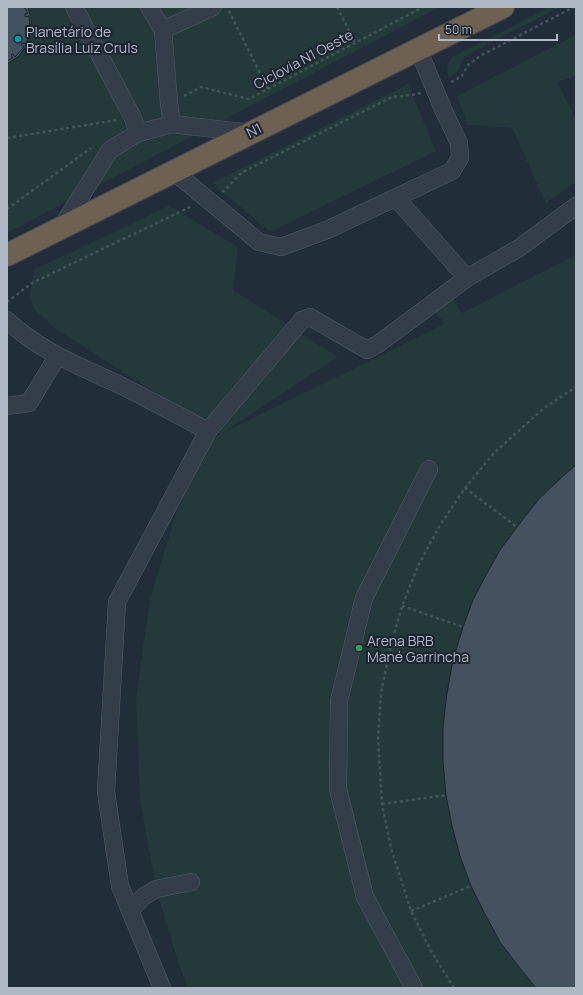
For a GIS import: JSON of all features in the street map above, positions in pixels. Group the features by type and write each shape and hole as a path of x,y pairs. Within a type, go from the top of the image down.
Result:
{"highway":[{"name":"N1","path":"7,255 502,7"}],"lane":[{"path":"74,7 135,125"},
{"path":"149,7 163,30 168,103 172,124"},
{"path":"163,30 213,7"},
{"path":"173,171 259,242 281,246 327,230 452,171 460,158 459,143 418,49"},
{"path":"61,228 110,150 135,125 172,124 250,133"},
{"path":"396,198 467,278"},
{"path":"162,988 120,886 106,792 117,602 208,430 302,320 310,317 367,350 378,344 467,278 519,248 576,206"},
{"path":"7,320 15,328 57,357 140,395 208,430"},
{"path":"7,406 29,403 57,357"},
{"path":"414,988 365,897 338,789 339,701 364,598 429,469"},
{"path":"130,911 143,897 156,889 191,882"}],"path":[{"path":"227,7 268,89"},
{"path":"337,7 355,43"},
{"name":"Ciclovia N1 Oeste","path":"168,103 201,87 249,99 423,7"},
{"path":"451,82 462,76 468,65 480,56 574,7"},
{"path":"7,138 135,125"},
{"path":"7,209 95,145"},
{"path":"454,988 431,951 412,911 390,848 382,804 378,737 382,693 390,649 402,606 419,564 436,531 465,488 494,454 522,428 544,408 576,387"},
{"path":"465,488 516,527"},
{"path":"402,606 463,627"},
{"path":"382,804 446,795"},
{"path":"412,911 471,886"}],"green space":[{"path":"7,7 440,7 7,233"},
{"path":"550,7 560,7 465,56 457,72 449,77 448,66 453,57"},
{"path":"576,35 576,76 557,82 576,119 576,182 546,203 512,128 468,125 457,96"},
{"path":"408,84 436,151 270,232 212,183"},
{"name":"Arena BRB Mané Garrincha","path":"169,206 238,247 233,290 338,357 224,432 445,324 433,309 450,295 462,313 576,255 576,988 188,988 179,965 156,889 140,799 136,698 150,598 176,514 208,442 220,434 56,329 33,308 30,295 35,269"}],"building":[{"name":"Planetário de Brasília Luiz Cruls","path":"7,7 28,7 31,19 31,32 27,45 19,56 7,64"},
{"name":"Planetário de Brasília Luiz Cruls","path":"7,7 24,7 28,13 25,14 25,17 29,16 30,29 26,29 26,31 30,32 26,44 22,43 21,45 24,47 15,57 13,54 11,55 13,58 7,61"},
{"path":"576,465 576,988 536,988 500,942 471,886 460,856 446,795 443,761 443,727 453,660 473,600 500,550 517,527 538,500"}],"place":[{"name":"Planetário de Brasília Luiz Cruls","path":"18,39"},
{"name":"Arena BRB Mané Garrincha","path":"359,648"}]}
